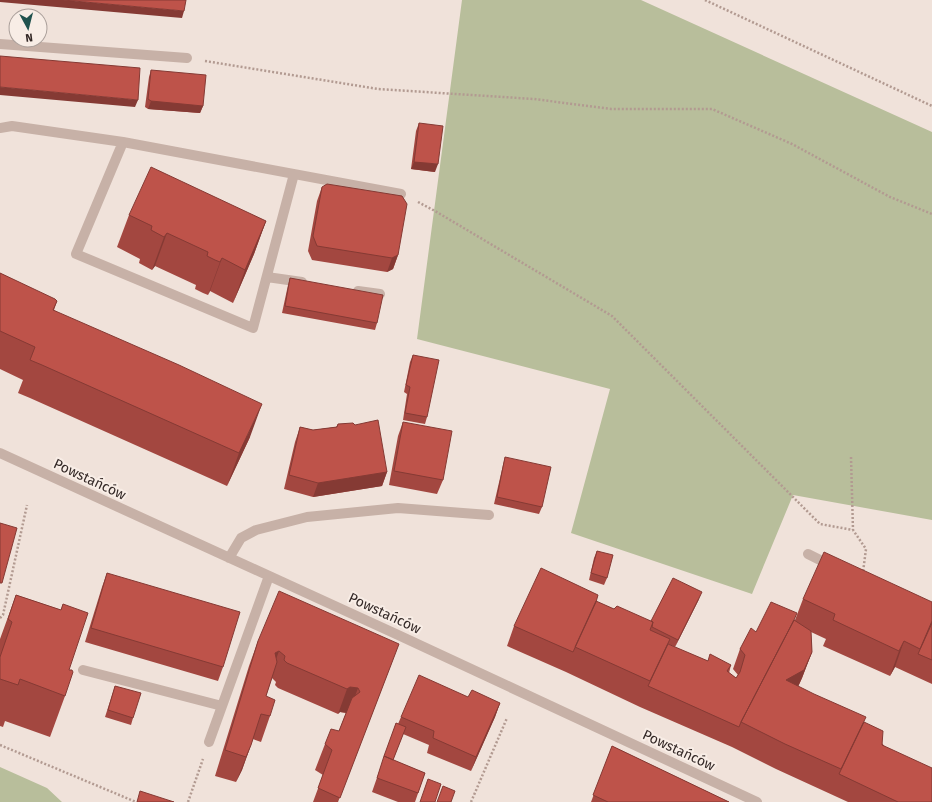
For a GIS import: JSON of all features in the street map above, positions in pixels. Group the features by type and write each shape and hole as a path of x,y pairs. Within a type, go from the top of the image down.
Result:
{"street":[{"path":"0,44 187,58"},
{"path":"0,128 12,126 123,142 401,194"},
{"path":"123,142 76,254 253,328 294,174"},
{"path":"267,277 312,284"},
{"path":"350,290 380,294"},
{"name":"Powstańców","path":"0,453 757,802"},
{"path":"228,558 241,538 256,530 306,517 398,508 489,515"},
{"path":"808,554 862,580"},
{"path":"209,742 269,576"},
{"path":"83,670 222,706"}],"path":[{"path":"706,0 932,106"},
{"path":"187,58 378,89 534,99 611,109 712,109 792,144 890,197 932,214"},
{"path":"401,194 435,211 612,316 820,524 853,530"},
{"path":"851,457 853,530 866,549 862,580"},
{"path":"0,618 3,615 27,505"},
{"path":"471,802 507,718"},
{"path":"0,745 136,802"},
{"path":"188,802 203,758"}],"green space":[{"path":"462,0 641,0 932,132 932,520 793,495 752,594 571,533 610,389 417,339"},
{"path":"0,767 47,788 62,802 0,802"}],"building":[{"path":"63,0 186,0 184,11"},
{"path":"0,56 140,68 138,100 0,87"},
{"path":"151,70 206,75 203,106 151,101 148,99"},
{"path":"419,123 443,126 438,164 414,162"},
{"path":"151,167 266,221 245,270 222,258 220,262 215,260 207,256 208,252 167,233 164,237 151,230 152,226 129,215"},
{"path":"327,184 402,196 407,204 398,255 392,258 317,246 313,236 322,187"},
{"path":"0,273 55,299 57,301 53,310 179,365 262,404 239,453 30,360 35,347 0,331"},
{"path":"290,278 383,295 377,323 285,306"},
{"path":"413,355 439,360 427,417 405,413 410,387 406,385"},
{"path":"378,420 387,472 318,483 289,475 300,427 313,430 337,427 338,424 353,423 355,425"},
{"path":"403,422 452,431 443,480 394,471"},
{"path":"505,457 551,467 542,507 497,497"},
{"path":"0,523 17,528 2,583 0,583"},
{"path":"597,551 613,555 607,578 591,573"},
{"path":"824,552 932,602 932,621 920,649 904,641 899,651 833,620 835,614 803,599"},
{"path":"541,568 598,595 573,652 514,626"},
{"path":"107,573 240,612 223,667 91,628"},
{"path":"673,578 702,592 678,640 652,627 653,622 651,621"},
{"path":"279,591 399,644 340,798 318,788 332,750 325,744 331,729 339,731 352,698 360,692 358,688 350,687 347,689 287,663 284,660 285,656 279,651 275,653 277,662 266,696 275,700 270,716 261,714 246,757 225,750 258,641"},
{"path":"16,595 61,610 63,604 88,613 69,670 72,670 73,672 65,696 20,679 18,685 0,679 0,657 12,622 8,619"},
{"path":"596,601 614,609 617,606 653,622 650,630 670,639 650,681 575,647"},
{"path":"771,602 797,613 739,727 648,686 668,644 708,661 710,654 731,665 727,671 736,678 740,672 745,655 740,649 751,628 756,632"},
{"path":"794,620 811,631 812,652 804,670 786,680 866,717 841,769 741,722"},
{"path":"932,623 932,660 918,654"},
{"path":"419,675 468,697 472,690 500,703 476,757 433,738 434,731 401,717"},
{"path":"115,686 141,693 133,718 108,710"},
{"path":"864,722 883,731 882,745 932,768 932,802 898,802 839,774"},
{"path":"396,723 406,727 393,760 384,756"},
{"path":"612,746 729,802 608,802 593,795"},
{"path":"384,756 425,773 418,793 377,778"},
{"path":"428,779 441,784 435,802 420,802"},
{"path":"443,786 455,791 451,802 437,802"},
{"path":"140,791 174,802 137,802"}]}
